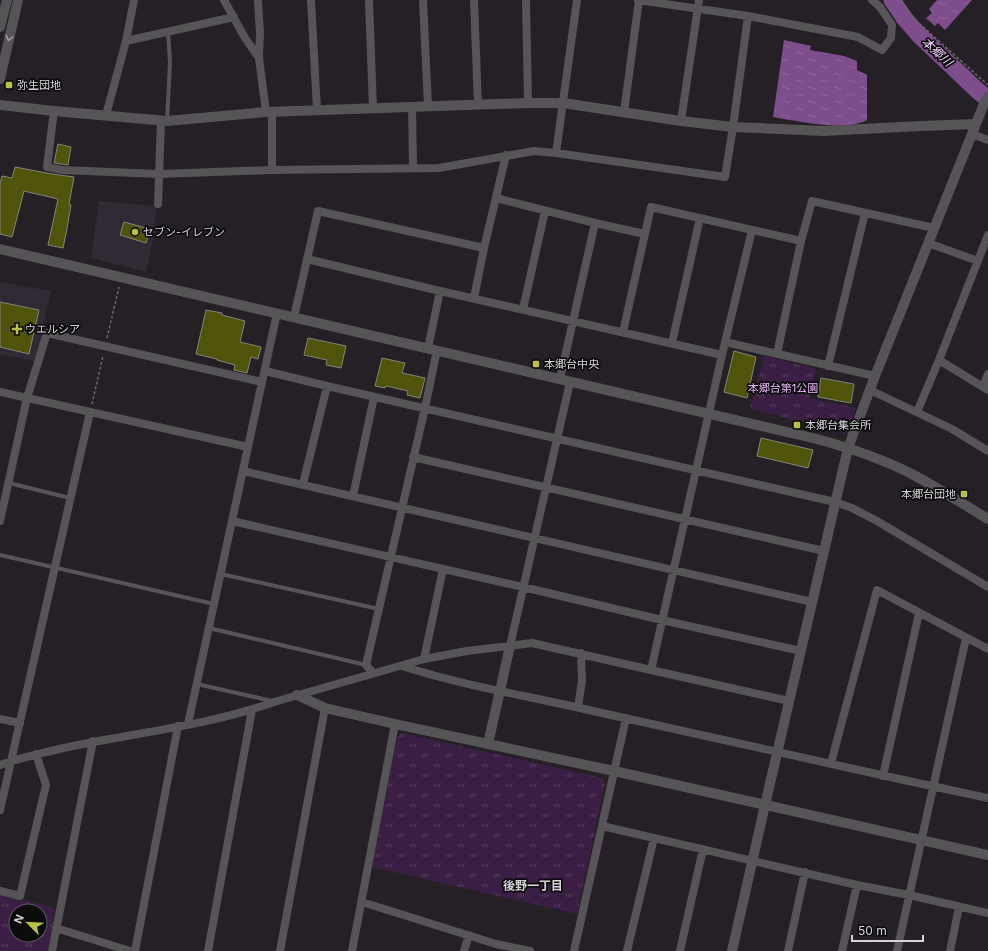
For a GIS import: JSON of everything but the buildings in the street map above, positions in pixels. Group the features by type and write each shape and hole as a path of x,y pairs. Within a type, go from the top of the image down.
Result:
{"street":[{"path":"0,27 7,0"},
{"path":"0,79 18,0"},
{"path":"106,115 126,41 134,0"},
{"path":"224,0 245,38 259,58"},
{"path":"258,0 260,33 259,58 269,112 272,170"},
{"path":"311,0 317,110"},
{"path":"369,0 373,108"},
{"path":"423,0 428,106"},
{"path":"474,0 478,105"},
{"path":"526,0 528,103"},
{"path":"556,153 577,0"},
{"path":"624,112 639,0 748,16 858,37 882,50 891,38 892,25 880,7 872,0"},
{"path":"681,121 699,0"},
{"path":"54,111 47,167 62,170 159,174 272,170 439,168 534,151 725,178 748,16"},
{"path":"126,41 234,17"},
{"path":"732,951 848,448 928,242 987,99"},
{"path":"0,105 164,121 269,112 412,106 528,103 563,104 733,127 824,131 922,126 974,129 988,140"},
{"path":"412,106 413,168"},
{"path":"158,204 164,121"},
{"path":"474,298 506,155"},
{"path":"496,198 645,234"},
{"path":"777,354 801,240 812,201 934,228"},
{"path":"623,332 651,207 801,240"},
{"path":"294,317 318,211 484,248"},
{"path":"523,310 545,211"},
{"path":"828,366 865,213"},
{"path":"672,343 700,218"},
{"path":"488,744 557,438 573,322 595,223"},
{"path":"651,670 722,355 752,230"},
{"path":"917,412 988,235"},
{"path":"928,242 978,261"},
{"path":"0,249 818,439 882,460 911,474 988,519"},
{"path":"307,259 573,322 722,355"},
{"path":"373,673 366,665 425,408 440,291"},
{"path":"188,724 277,313"},
{"path":"0,521 27,398 47,333 262,382"},
{"path":"725,342 875,376"},
{"path":"939,360 986,388 988,374"},
{"path":"265,371 835,502 852,508 877,521 988,587"},
{"path":"303,484 327,386"},
{"path":"870,390 952,429 988,451"},
{"path":"0,392 248,448"},
{"path":"353,496 374,397"},
{"path":"0,810 90,412"},
{"path":"414,456 824,551"},
{"path":"243,471 812,602"},
{"path":"232,522 801,651"},
{"path":"424,659 444,569"},
{"path":"831,763 877,590 988,649"},
{"path":"882,776 919,613"},
{"path":"896,951 910,895 966,638"},
{"path":"0,765 36,754 93,741 178,726 252,710 274,702 424,659 467,651 532,643 789,701"},
{"path":"578,707 582,681 580,654"},
{"path":"402,666 426,674 831,763 882,776 988,798"},
{"path":"298,695 325,708 988,855"},
{"path":"280,951 325,708"},
{"path":"208,951 252,710"},
{"path":"574,951 626,718"},
{"path":"0,719 20,723"},
{"path":"352,951 395,724"},
{"path":"135,951 178,726"},
{"path":"52,951 93,741"},
{"path":"0,891 20,896 46,785 36,754"},
{"path":"602,826 857,885 910,895 988,913"},
{"path":"627,951 654,838"},
{"path":"680,951 703,849"},
{"path":"788,951 805,872"},
{"path":"842,951 857,885"},
{"path":"362,902 496,944 530,951"},
{"path":"950,951 960,907"},
{"path":"56,928 130,951"},
{"path":"464,951 469,935"}],"lane":[{"path":"164,121 170,62 168,32"},
{"path":"8,483 71,498"},
{"path":"0,555 214,604"},
{"path":"221,574 379,609"},
{"path":"209,628 366,665"},
{"path":"197,684 274,702"}],"path":[{"path":"901,0 912,17 988,85"}],"shaded area":[{"path":"99,201 156,206 155,231 146,272 91,258"},
{"path":"0,282 51,291 36,362 0,354"}],"green space":[{"name":"本郷台第1公園","path":"764,356 816,369 809,398 856,408 847,434 750,409"},
{"path":"402,733 602,778 605,784 577,914 372,867 397,737"},
{"path":"0,894 35,903 8,903 8,943 48,943 48,906 55,908 48,951 0,951"}],"water":[{"path":"937,0 972,0 945,30 938,23 935,26 926,18 932,13 929,9"},
{"path":"784,40 811,46 810,50 844,56 857,61 857,70 867,75 867,120 846,125 834,125 807,123 773,117"}],"waterway":[{"name":"本郷川","path":"892,0 905,19 919,35 988,99"}],"place":[{"name":"弥生団地","path":"9,85"},
{"name":"セブン-イレブン","path":"135,232"},
{"name":"ウエルシア","path":"17,329"},
{"name":"本郷台中央","path":"536,364"},
{"name":"本郷台集会所","path":"797,425"},
{"name":"本郷台団地","path":"964,494"}],"district":[{"name":"後野一丁目","path":"533,886"}]}
